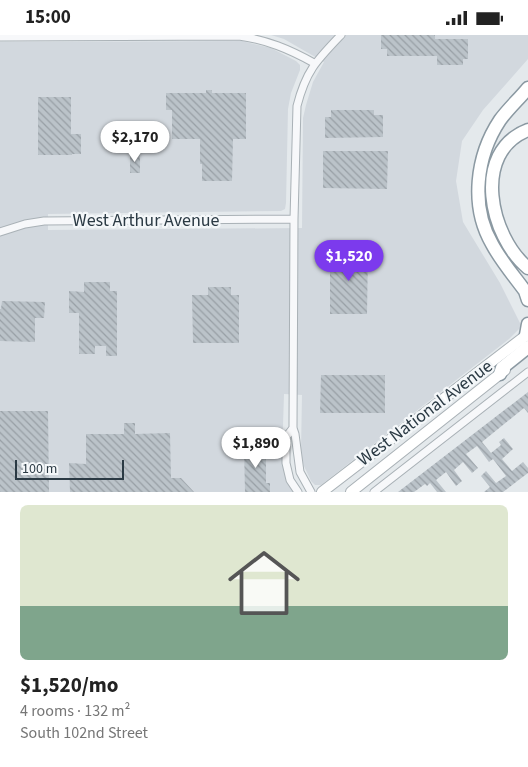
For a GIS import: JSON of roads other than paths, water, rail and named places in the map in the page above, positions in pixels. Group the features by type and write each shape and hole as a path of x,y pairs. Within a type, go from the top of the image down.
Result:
{"highway":[{"path":"528,88 500,120 487,145 478,190 483,225 491,243 525,291 528,300"},
{"path":"528,130 520,133 507,144 498,156 493,171 492,189 499,227 510,248 528,268"},
{"path":"500,374 502,368 527,335"}],"main road":[{"name":"West National Avenue","path":"322,492 527,335"},
{"name":"West National Avenue","path":"351,492 528,352"}],"street":[{"path":"311,492 300,472 295,434 292,428 297,106 301,90 314,63 340,35"},
{"path":"0,37 239,36 283,47 314,63"},
{"name":"West Arthur Avenue","path":"0,232 44,221 294,219"},
{"path":"374,492 528,372"},
{"path":"292,428 286,437 286,463 290,480 298,492"}]}
